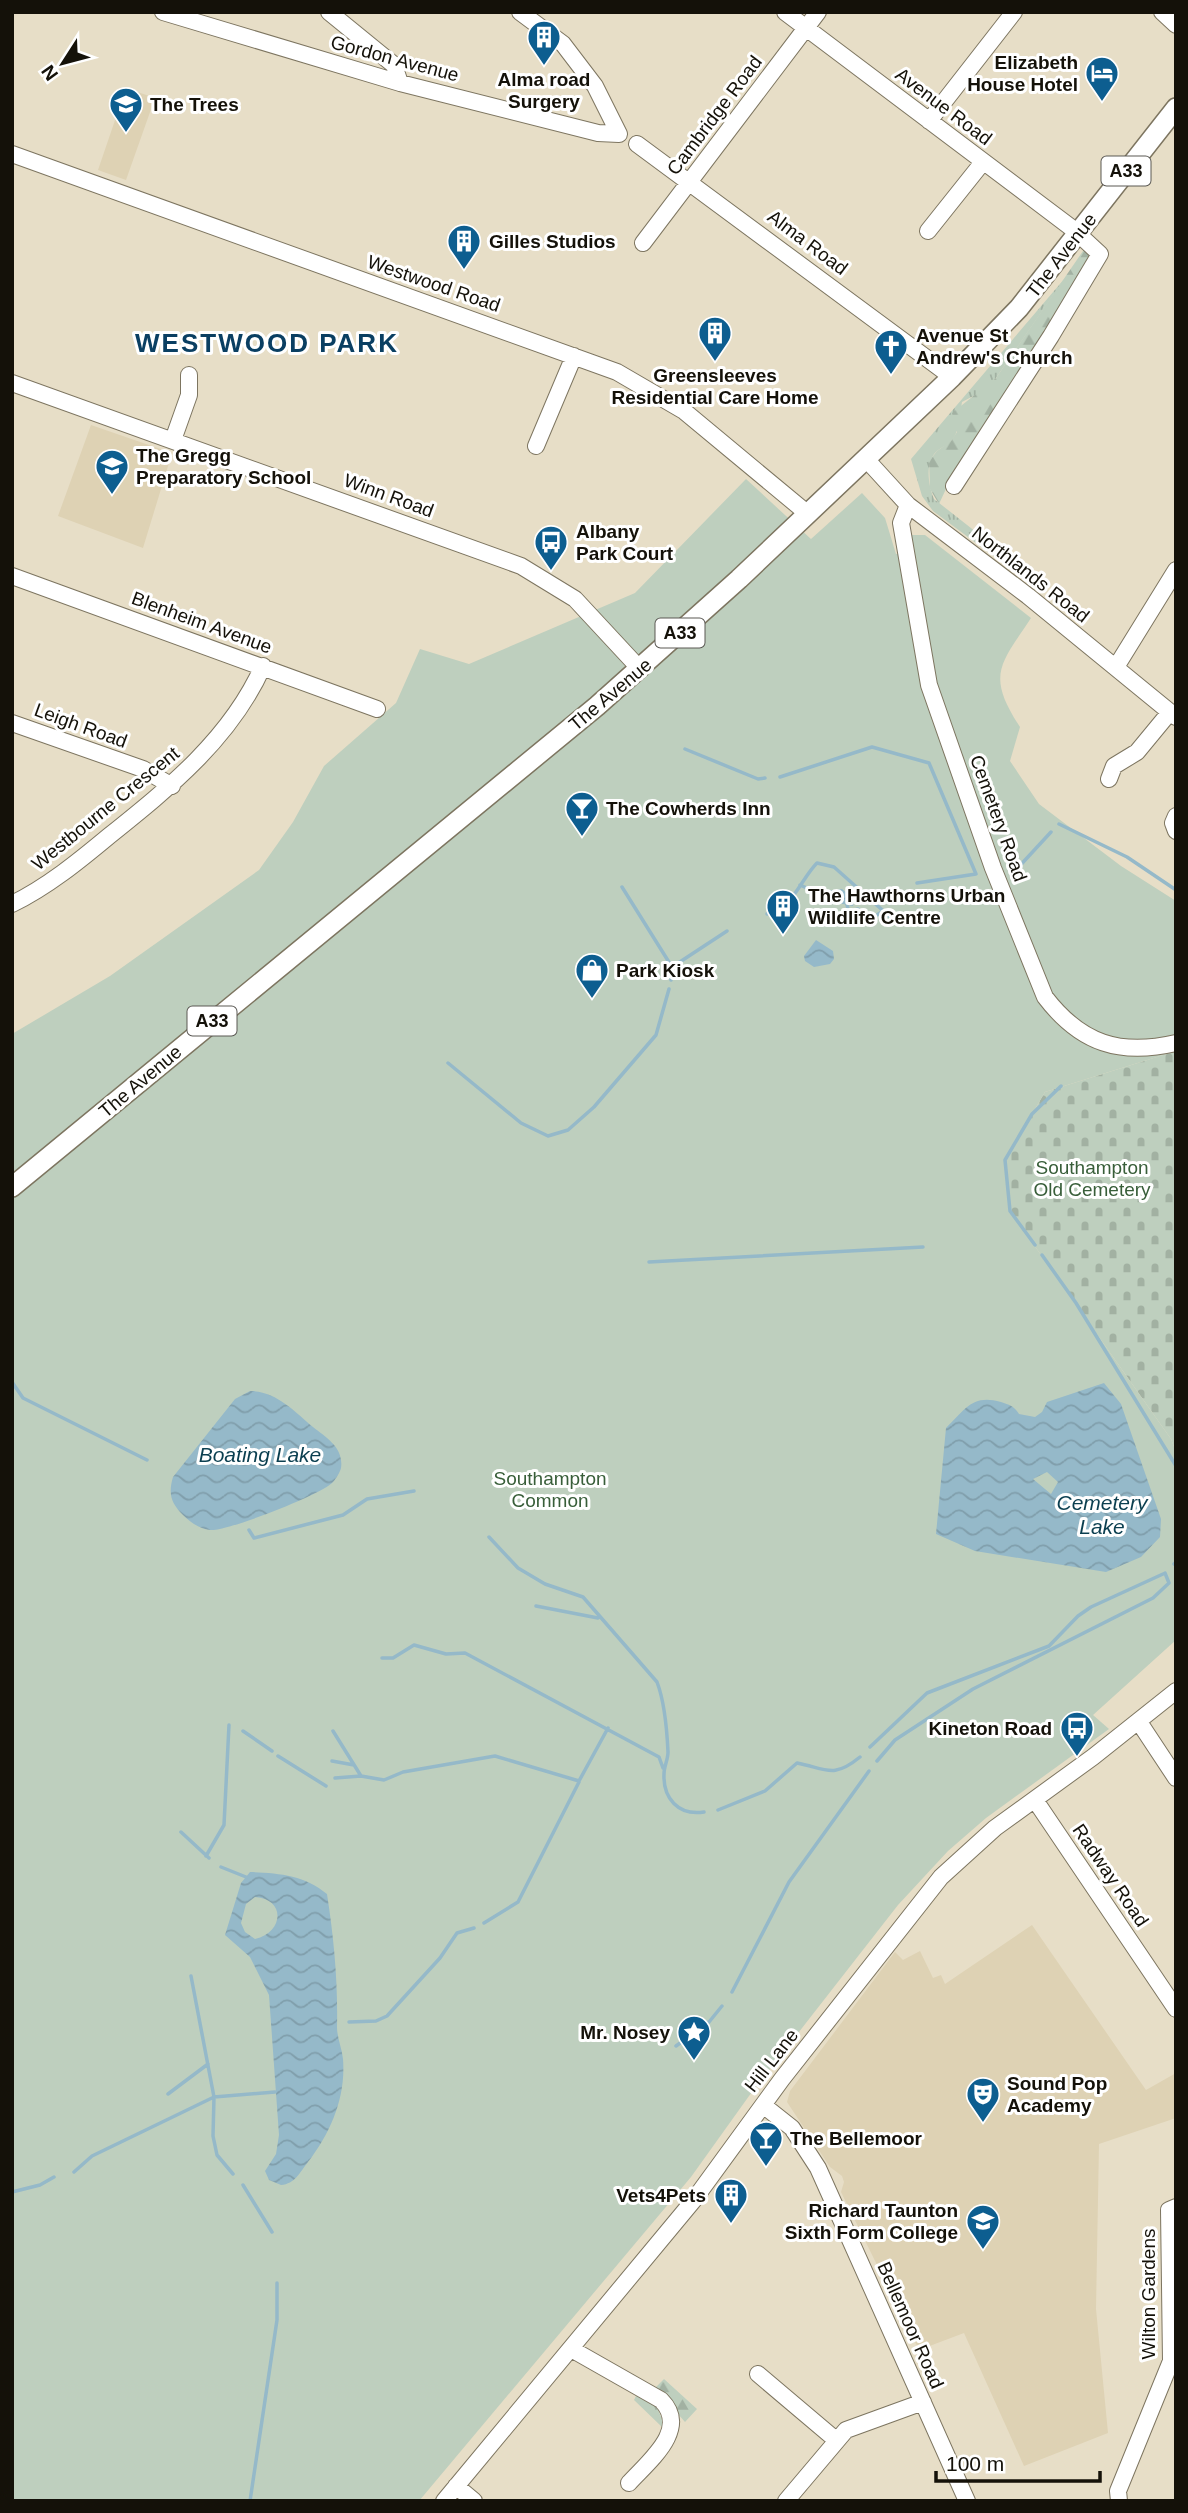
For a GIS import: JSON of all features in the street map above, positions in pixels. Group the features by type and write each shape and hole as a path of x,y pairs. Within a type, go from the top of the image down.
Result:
{"main road":[{"name":"The Avenue","path":"12,1186 640,669 808,514 952,377 1019,308 1176,108"}],"street":[{"name":"Gordon Avenue","path":"163,12 400,83 598,133 619,135 596,86 563,44 520,12"},
{"path":"329,12 394,65 400,83"},
{"path":"346,25 358,12"},
{"name":"Avenue Road","path":"785,12 1078,234 1100,254 1051,336 954,486"},
{"name":"Cambridge Road","path":"643,243 818,12"},
{"path":"929,121 1014,12"},
{"path":"1162,12 1176,25"},
{"name":"Alma Road","path":"637,144 952,377"},
{"name":"Westwood Road","path":"12,154 574,356 643,385 684,411 808,514"},
{"path":"938,226 983,162"},
{"path":"536,446 536,426 574,356"},
{"path":"173,440 189,395 189,375"},
{"name":"Winn Road","path":"12,383 521,566 575,598 640,669"},
{"name":"Northlands Road","path":"866,459 908,505 1028,596 1173,715"},
{"name":"Cemetery Road","path":"908,505 901,523 929,685 993,868 1045,997 1058,1014 1088,1035 1110,1046 1132,1050 1176,1043"},
{"path":"1116,667 1176,570"},
{"name":"Blenheim Avenue","path":"12,576 377,709"},
{"name":"Westbourne Crescent","path":"12,904 75,863 172,786 231,719 263,666"},
{"path":"1108,768 1137,752 1173,715"},
{"name":"Leigh Road","path":"12,723 143,769 172,786"},
{"path":"1176,816 1173,823 1176,831"},
{"name":"Hill Lane","path":"444,2501 573,2350 693,2202 763,2105 941,1877 995,1828 1139,1722 1176,1691"},
{"path":"1139,1722 1176,1777"},
{"name":"Radway Road","path":"1035,1800 1176,2009"},
{"name":"Bellemoor Road","path":"763,2105 792,2128 814,2160 967,2501"},
{"name":"Wilton Gardens","path":"1119,2501 1118,2491 1171,2361 1169,2210 1176,2207"},
{"path":"573,2350 661,2400 670,2412 670,2435 638,2480"},
{"path":"758,2374 836,2440"},
{"path":"786,2501 836,2440 859,2424 923,2402"},
{"path":"456,2486 474,2501"}],"shaded area":[{"name":"The Trees","path":"126,88 155,98 126,180 98,170"},
{"name":"The Gregg Preparatory School","path":"91,425 172,453 143,548 58,516"},
{"name":"Richard Taunton Sixth Form College","path":"1032,1925 1146,2090 1176,2073 1176,2118 1099,2144 1096,2309 1108,2433 1024,2466 964,2333 919,2350 841,2192 844,2182 842,2176 830,2167 787,2102 790,2091 895,1952 903,1960 920,1951 933,1978 941,1975 945,1984"}],"green space":[{"path":"1085,248 1093,260 952,476 939,504 930,489 929,461 957,432 952,413 996,378"},
{"path":"1065,278 996,378 983,391 962,402 953,439 936,452 929,468 934,499 1036,579 1031,584 933,511 922,496 911,459"},
{"name":"Southampton Common","path":"746,479 811,539 862,493 885,518 896,554 913,553 909,535 925,535 1031,618 1011,648 1001,671 1003,695 1020,727 1010,761 1039,804 1121,866 1176,901 1176,1051 1045,1092 1005,1160 1010,1211 1171,1439 1176,1452 1176,1640 1093,1715 1109,1729 986,1818 948,1851 898,1905 749,2096 691,2177 419,2501 12,2501 12,1034 110,976 259,870 293,822 324,766 396,703 420,649 469,664 635,593"},
{"name":"Southampton Old Cemetery","path":"1176,1051 1176,1452 1171,1439 1010,1211 1005,1160 1045,1092"},
{"path":"664,2379 697,2409 685,2422 655,2388"},
{"path":"637,2394 657,2407 664,2424 662,2427 634,2400"}],"water":[{"path":"842,889 854,899 853,906 833,902 836,890"},
{"path":"816,940 833,951 834,959 830,964 814,967 805,961 804,956"},
{"name":"Cemetery Lake","path":"1104,1383 1121,1404 1161,1519 1160,1537 1141,1557 1106,1572 975,1551 936,1534 946,1428 970,1405 983,1400 1001,1402 1012,1406 1019,1414 1035,1417 1042,1412 1047,1402","holes":["1047,1472 1058,1482 1051,1494 1033,1479"]},
{"name":"Boating Lake","path":"250,1391 276,1398 329,1440 340,1455 340,1470 326,1488 253,1519 210,1530 195,1525 173,1502 173,1477 235,1399"},
{"path":"250,1872 281,1874 319,1888 327,1894 334,1944 337,2031 343,2059 342,2087 324,2139 297,2177 281,2185 269,2180 265,2171 276,2154 279,2135 269,1995 250,1957 225,1935 241,1883","holes":["255,1897 272,1903 278,1916 272,1930 255,1939 245,1932 241,1923 246,1904"]}],"waterway":[{"path":"780,777 872,747 929,763 976,874 917,883"},
{"path":"685,749 758,779 765,778"},
{"path":"1059,824 1127,857 1176,890"},
{"path":"1015,871 1051,832"},
{"path":"767,914 776,911 790,900 817,863 834,867 889,916"},
{"path":"800,885 816,892 820,889 826,893 834,892"},
{"path":"622,887 672,967 671,980"},
{"path":"847,905 849,912 858,909 860,922 867,915 874,917 883,911"},
{"path":"663,973 727,931"},
{"path":"448,1063 521,1123 548,1136 568,1130 594,1107 656,1035 669,989"},
{"path":"1035,1245 1010,1211 1005,1160 1032,1114 1061,1086"},
{"path":"649,1262 923,1247"},
{"path":"1042,1255 1076,1303 1176,1466"},
{"path":"12,1382 23,1398 147,1460"},
{"path":"249,1530 254,1538 343,1515 367,1499 414,1491"},
{"path":"489,1537 518,1568 545,1584 583,1597 657,1682 667,1735 668,1755 664,1774 666,1791 669,1798 680,1808 704,1812"},
{"path":"877,1761 895,1740 973,1689 1153,1598 1169,1583 1165,1573"},
{"path":"870,1747 927,1693 1049,1646 1078,1616 1091,1607 1163,1574"},
{"path":"536,1606 598,1618"},
{"path":"382,1658 393,1658 414,1645 446,1654 465,1653 659,1757 663,1768"},
{"path":"206,1856 224,1825 229,1725"},
{"path":"333,1731 361,1776 384,1780 403,1772 495,1756 579,1781 608,1728"},
{"path":"243,1731 272,1751"},
{"path":"278,1756 326,1786"},
{"path":"718,1810 765,1791 797,1763 823,1770 836,1770 860,1757"},
{"path":"332,1761 354,1765"},
{"path":"732,1992 789,1882 869,1771"},
{"path":"335,1778 361,1776"},
{"path":"484,1923 518,1902 579,1782"},
{"path":"181,1832 209,1858"},
{"path":"221,1867 246,1877"},
{"path":"349,2022 376,2021 387,2016 440,1958 457,1933 474,1928"},
{"path":"191,1976 214,2097 213,2136 217,2155 233,2174"},
{"path":"676,2046 709,2022 722,2006"},
{"path":"168,2094 208,2064"},
{"path":"74,2172 92,2156 214,2097 275,2092"},
{"path":"12,2192 40,2185 54,2177"},
{"path":"243,2185 272,2232"},
{"path":"250,2501 277,2320 277,2283"}],"place":[{"name":"Alma road Surgery","path":"544,67"},
{"name":"Elizabeth House Hotel","path":"1102,103"},
{"name":"The Trees","path":"126,134"},
{"name":"Gilles Studios","path":"464,271"},
{"name":"Greensleeves Residential Care Home","path":"715,363"},
{"name":"Avenue St Andrew's Church","path":"891,376"},
{"name":"The Gregg Preparatory School","path":"112,496"},
{"name":"Albany Park Court","path":"551,572"},
{"name":"The Cowherds Inn","path":"582,838"},
{"name":"The Hawthorns Urban Wildlife Centre","path":"783,936"},
{"name":"Park Kiosk","path":"592,1000"},
{"name":"Kineton Road","path":"1077,1758"},
{"name":"Mr. Nosey","path":"694,2062"},
{"name":"Sound Pop Academy","path":"983,2124"},
{"name":"The Bellemoor","path":"766,2168"},
{"name":"Vets4Pets","path":"731,2225"},
{"name":"Richard Taunton Sixth Form College","path":"983,2251"}],"district":[{"name":"WESTWOOD PARK","path":"267,343"}]}
